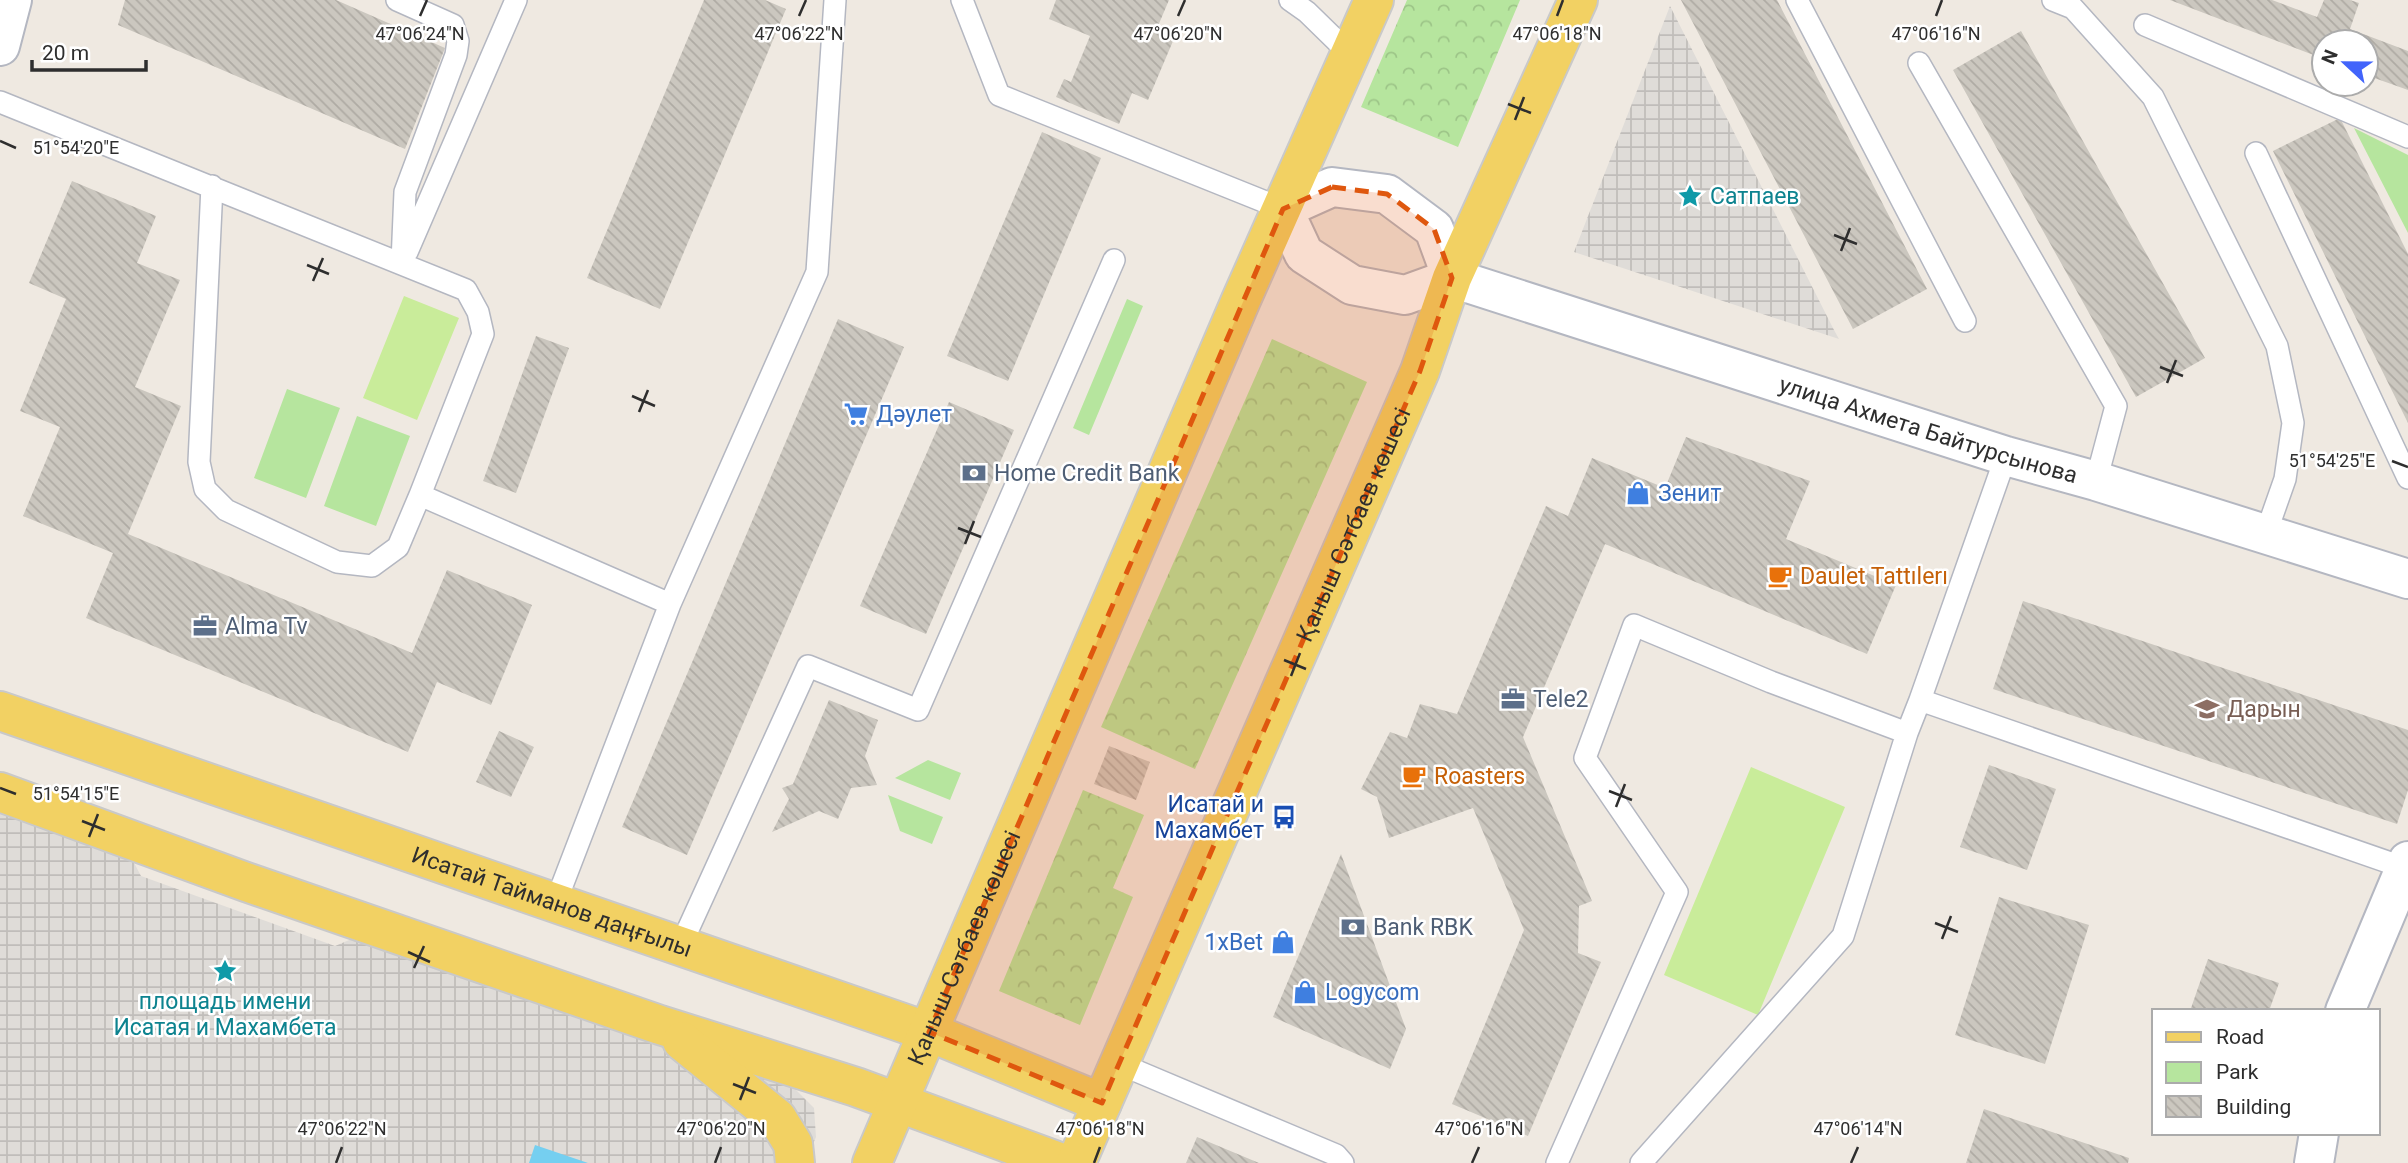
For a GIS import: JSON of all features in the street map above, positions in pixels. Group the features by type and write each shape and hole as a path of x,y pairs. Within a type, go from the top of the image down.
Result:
{"main road":[{"name":"Қаныш Сәтбаев көшесі","path":"872,1163 1241,300 1374,0"},
{"name":"Қаныш Сәтбаев көшесі","path":"1076,1163 1420,371 1452,278 1578,0"},
{"name":"Исатай Тайманов даңғылы","path":"0,711 929,1032 1102,1103"},
{"path":"0,792 246,882 660,1025 898,1102 1062,1163"},
{"path":"660,1025 737,1083 777,1118 793,1144 795,1163"}],"street":[{"path":"0,46 12,0"},
{"path":"1332,187 1387,194 1434,229 1452,278 1405,295 1352,285 1304,254 1283,209 1332,187"},
{"name":"улица Ахмета Байтурсынова","path":"1452,278 2006,456 2266,533 2408,579"},
{"path":"2346,1009 2407,866"},
{"path":"2314,1163 2319,1135"}],"lane":[{"path":"397,0 453,25 458,41 456,55 405,192 402,263"},
{"path":"402,263 516,0"},
{"path":"555,904 670,604 817,272 835,0"},
{"path":"962,0 999,95 1283,209"},
{"path":"1290,0 1307,12 1350,54"},
{"path":"1797,0 1965,321"},
{"path":"2053,0 2073,8 2153,97 2277,346 2293,424 2285,479 2266,533"},
{"path":"2145,25 2408,137"},
{"path":"1919,63 2116,405 2096,481"},
{"path":"0,102 212,186 466,290 478,312 483,334 398,547 372,566 337,562 226,510 205,489 199,462 212,186"},
{"path":"2256,153 2408,478"},
{"path":"680,947 808,666 918,710 1114,260"},
{"path":"1641,1163 1843,936 1907,733 2006,456"},
{"path":"420,495 670,604"},
{"path":"1557,1163 1677,891 1585,758 1634,625 1771,682 1907,733"},
{"path":"1920,700 2407,866"},
{"path":"1120,1064 1337,1160"}],"highlighted area":[{"path":"1332,187 1387,194 1434,229 1452,278 1420,371 1102,1103 929,1032 1283,209"}],"green space":[{"path":"1407,0 1520,0 1458,147 1361,107"},
{"path":"2354,128 2408,155 2408,233"},
{"path":"404,296 459,318 417,420 363,398"},
{"path":"1127,299 1143,306 1089,435 1073,428"},
{"path":"1272,339 1367,382 1195,769 1101,727"},
{"path":"287,389 340,408 306,498 254,478"},
{"path":"357,416 410,436 376,526 324,506"},
{"path":"928,760 961,773 950,800 895,778"},
{"path":"1751,767 1845,807 1758,1015 1664,975"},
{"path":"1083,790 1144,815 1113,888 1133,897 1080,1025 999,991"},
{"path":"888,795 943,817 932,844 900,831"}],"shaded area":[{"path":"1670,6 1834,330 1839,339 1574,252"},
{"name":"площадь имени Исатая и Махамбета","path":"0,812 131,857 141,876 335,946 354,938 792,1086 814,1108 816,1137 805,1163 0,1163"}],"water":[{"path":"535,1145 588,1163 529,1163"}],"building":[{"path":"125,0 336,0 445,48 405,149 118,25"},
{"path":"704,0 765,0 786,9 660,309 587,278"},
{"path":"1056,0 1169,0 1158,26 1176,34 1148,100 1132,93 1119,124 1056,97 1064,79 1071,82 1090,36 1049,19"},
{"path":"1681,0 1777,0 1927,289 1853,329"},
{"path":"2170,0 2272,0 2317,17 2324,0 2350,0 2359,3 2350,28 2310,28 2310,54"},
{"path":"2021,31 2205,358 2136,397 1953,70"},
{"path":"2380,40 2408,51 2408,90 2380,80"},
{"path":"2340,118 2408,254 2408,423 2273,151"},
{"path":"1042,132 1101,158 1008,381 947,356"},
{"path":"72,181 156,216 137,263 180,280 135,387 181,406 128,534 412,653 447,570 532,605 491,705 437,682 408,752 86,618 113,553 23,516 60,427 20,411 66,299 29,283"},
{"path":"838,319 904,347 687,855 622,827"},
{"path":"536,336 569,348 516,493 483,481"},
{"path":"949,402 1014,430 926,634 860,606"},
{"path":"1686,437 1810,481 1786,539 1896,585 1867,654 1605,544 1523,737 1592,901 1579,906 1578,953 1601,962 1528,1136 1452,1104 1524,930 1473,808 1389,838 1377,797 1361,789 1390,732 1407,738 1420,704 1457,714 1546,506 1568,516 1592,458 1665,488"},
{"path":"2023,601 2408,730 2408,790 2397,824 1993,689"},
{"path":"829,700 878,720 865,756 877,785 851,788 838,819 819,811 772,832 789,799 782,788 793,784"},
{"path":"499,731 534,747 511,797 476,782"},
{"path":"1109,746 1150,762 1136,800 1094,784"},
{"path":"1989,765 2056,789 2027,870 1960,847"},
{"path":"1341,854 1406,1029 1390,1069 1273,1017"},
{"path":"1999,897 2089,925 2045,1064 1955,1035"},
{"path":"2208,959 2279,983 2270,1009 2191,1009"},
{"path":"1984,1109 2129,1158 2128,1163 1966,1163"},
{"path":"1197,1137 1259,1163 1186,1163"}],"place":[{"name":"Сатпаев","path":"1690,196"},
{"name":"Дәулет","path":"856,414"},
{"name":"Home Credit Bank","path":"974,473"},
{"name":"Зенит","path":"1638,493"},
{"name":"Daulet Tattılerı","path":"1780,576"},
{"name":"Alma Tv","path":"205,626"},
{"name":"Tele2","path":"1513,699"},
{"name":"Дарын","path":"2207,709"},
{"name":"Roasters","path":"1414,776"},
{"name":"Исатай и Махамбет","path":"1284,817"},
{"name":"Bank RBK","path":"1353,927"},
{"name":"1xBet","path":"1283,942"},
{"name":"площадь имени Исатая и Махамбета","path":"225,971"},
{"name":"Logycom","path":"1305,992"}]}
